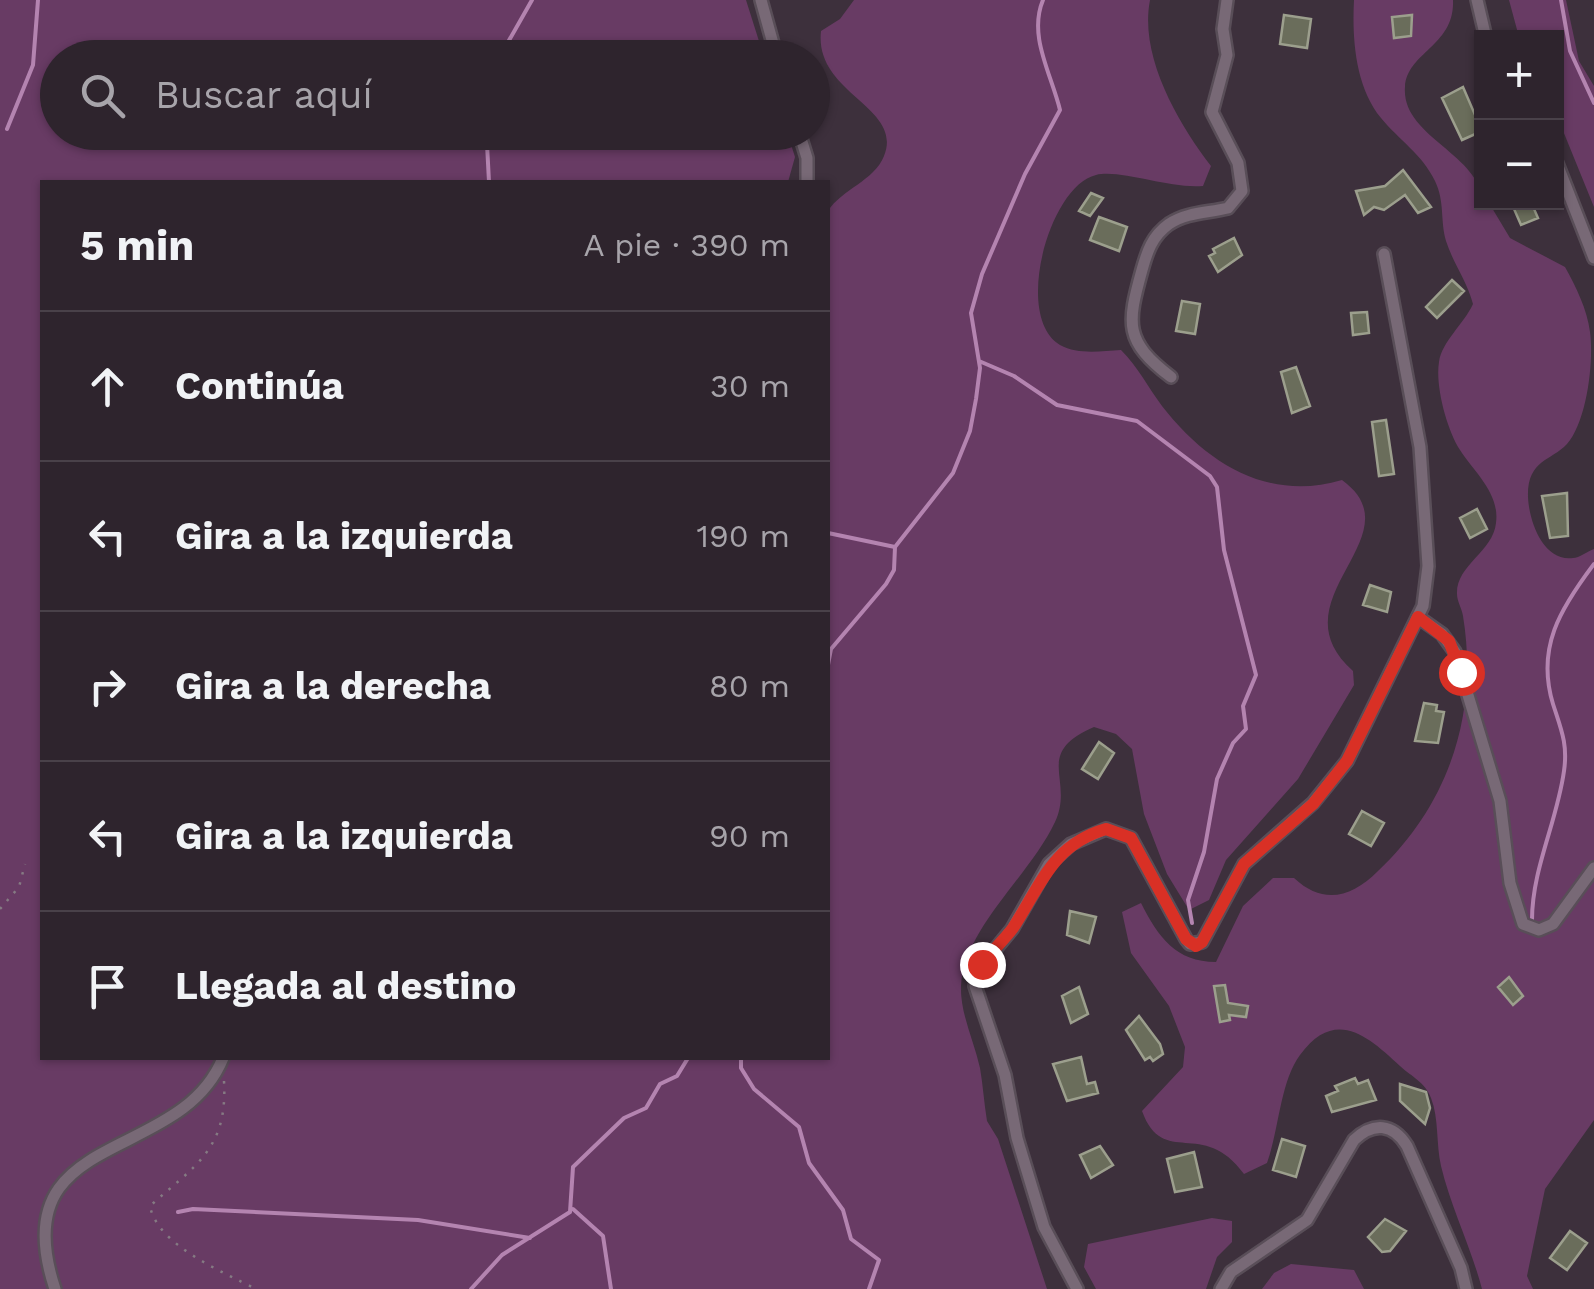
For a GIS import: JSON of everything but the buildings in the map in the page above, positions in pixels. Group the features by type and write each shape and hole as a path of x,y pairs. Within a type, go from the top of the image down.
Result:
{"street":[{"path":"761,0 772,40"},
{"path":"1171,377 1140,350 1130,318 1148,249 1158,233 1186,215 1228,208 1242,191 1238,164 1212,112 1227,54 1226,0"},
{"path":"1477,0 1484,30"},
{"path":"805,150 807,180"},
{"path":"1564,182 1594,258"},
{"path":"1076,1289 1044,1226 1017,1138 1005,1076 976,998 982,964 1012,928 1049,864 1071,844 1106,829 1131,838 1186,939 1196,946 1202,942 1244,864 1313,804 1347,761 1418,617 1428,566 1426,498 1416,412 1384,254"},
{"path":"1418,617 1442,634 1455,652 1500,802 1510,883 1523,924 1539,930 1552,924 1594,868"},
{"path":"55,1289 44,1213 52,1196 97,1154 180,1111 203,1090 222,1060"},
{"path":"1221,1289 1231,1272 1306,1220 1354,1140 1381,1127 1400,1135 1406,1146 1462,1268 1466,1289"}],"path":[{"path":"0,909 18,887 25,864"},
{"path":"222,1060 225,1086 220,1125 204,1160 150,1206 153,1220 172,1238 256,1289"}],"shaded area":[{"path":"0,0 746,0 759,40 40,40 40,150 793,150 795,157 789,180 40,180 40,1060 830,1060 830,208 879,165 887,139 882,124 831,70 830,40 822,40 821,31 840,19 854,0 1150,0 1150,44 1164,88 1211,166 1203,186 1106,174 1079,184 1052,226 1038,282 1039,308 1046,330 1060,345 1082,351 1121,350 1180,427 1219,461 1265,482 1289,486 1342,480 1361,501 1365,523 1334,594 1328,619 1332,644 1353,671 1354,685 1298,779 1226,860 1209,900 1189,910 1167,874 1144,814 1132,749 1116,734 1094,727 1065,747 1060,758 1060,807 1055,822 985,923 965,965 961,986 965,1017 980,1068 987,1121 998,1139 1047,1289 0,1289"},
{"path":"1354,0 1453,0 1447,28 1408,75 1407,104 1427,133 1474,179 1474,210 1493,210 1510,238 1565,267 1584,307 1590,332 1590,374 1580,421 1567,444 1536,468 1528,497 1535,528 1553,554 1573,558 1594,549 1594,1120 1545,1189 1527,1276 1533,1289 1482,1289 1445,1182 1434,1106 1428,1092 1376,1045 1351,1031 1326,1032 1300,1055 1284,1092 1267,1163 1244,1174 1229,1157 1214,1148 1161,1137 1142,1111 1183,1067 1185,1047 1169,1006 1131,953 1122,912 1141,903 1170,945 1190,958 1216,962 1243,906 1273,878 1294,878 1326,895 1358,887 1403,845 1423,817 1453,755 1462,722 1467,652 1458,584 1489,542 1496,512 1485,484 1451,431 1438,372 1444,347 1473,304 1446,241 1435,181 1372,105 1361,77"},
{"path":"1509,0 1566,0 1579,61 1594,86 1594,207 1564,133 1564,30 1517,30"},
{"path":"1212,1218 1232,1221 1232,1242 1217,1257 1206,1289 1096,1289 1084,1267 1088,1244"},
{"path":"1291,1264 1354,1270 1364,1289 1262,1289 1274,1273"}],"waterway":[{"path":"7,129 33,65 38,0"},
{"path":"509,40 532,0"},
{"path":"830,654 886,584 894,570 895,547 953,473 970,431 980,368 971,313 982,274 1025,174 1060,110 1039,41 1043,0"},
{"path":"1561,0 1570,51 1594,103"},
{"path":"487,150 489,180"},
{"path":"979,361 1014,376 1057,405 1137,421 1210,476 1217,487 1224,550 1256,675 1243,706 1246,729 1233,743 1217,779 1204,852 1188,900 1192,923"},
{"path":"830,533 895,547"},
{"path":"1532,920 1536,882 1565,761 1563,737 1548,684 1550,647 1562,613 1594,564"},
{"path":"471,1289 502,1255 570,1212 573,1167 624,1118 646,1108 660,1084 677,1076 687,1060"},
{"path":"741,1060 741,1068 754,1089 799,1127 809,1163 843,1210 851,1239 879,1260 869,1289"},
{"path":"178,1212 193,1209 418,1220 530,1238"},
{"path":"573,1209 603,1236 611,1289"}],"route":[{"path":"982,964 1012,928 1049,864 1071,844 1106,829 1115,829 1131,838 1186,939 1196,946 1209,935 1225,893 1244,864 1313,804 1356,748 1397,652 1418,617 1449,641 1461,672"}]}
